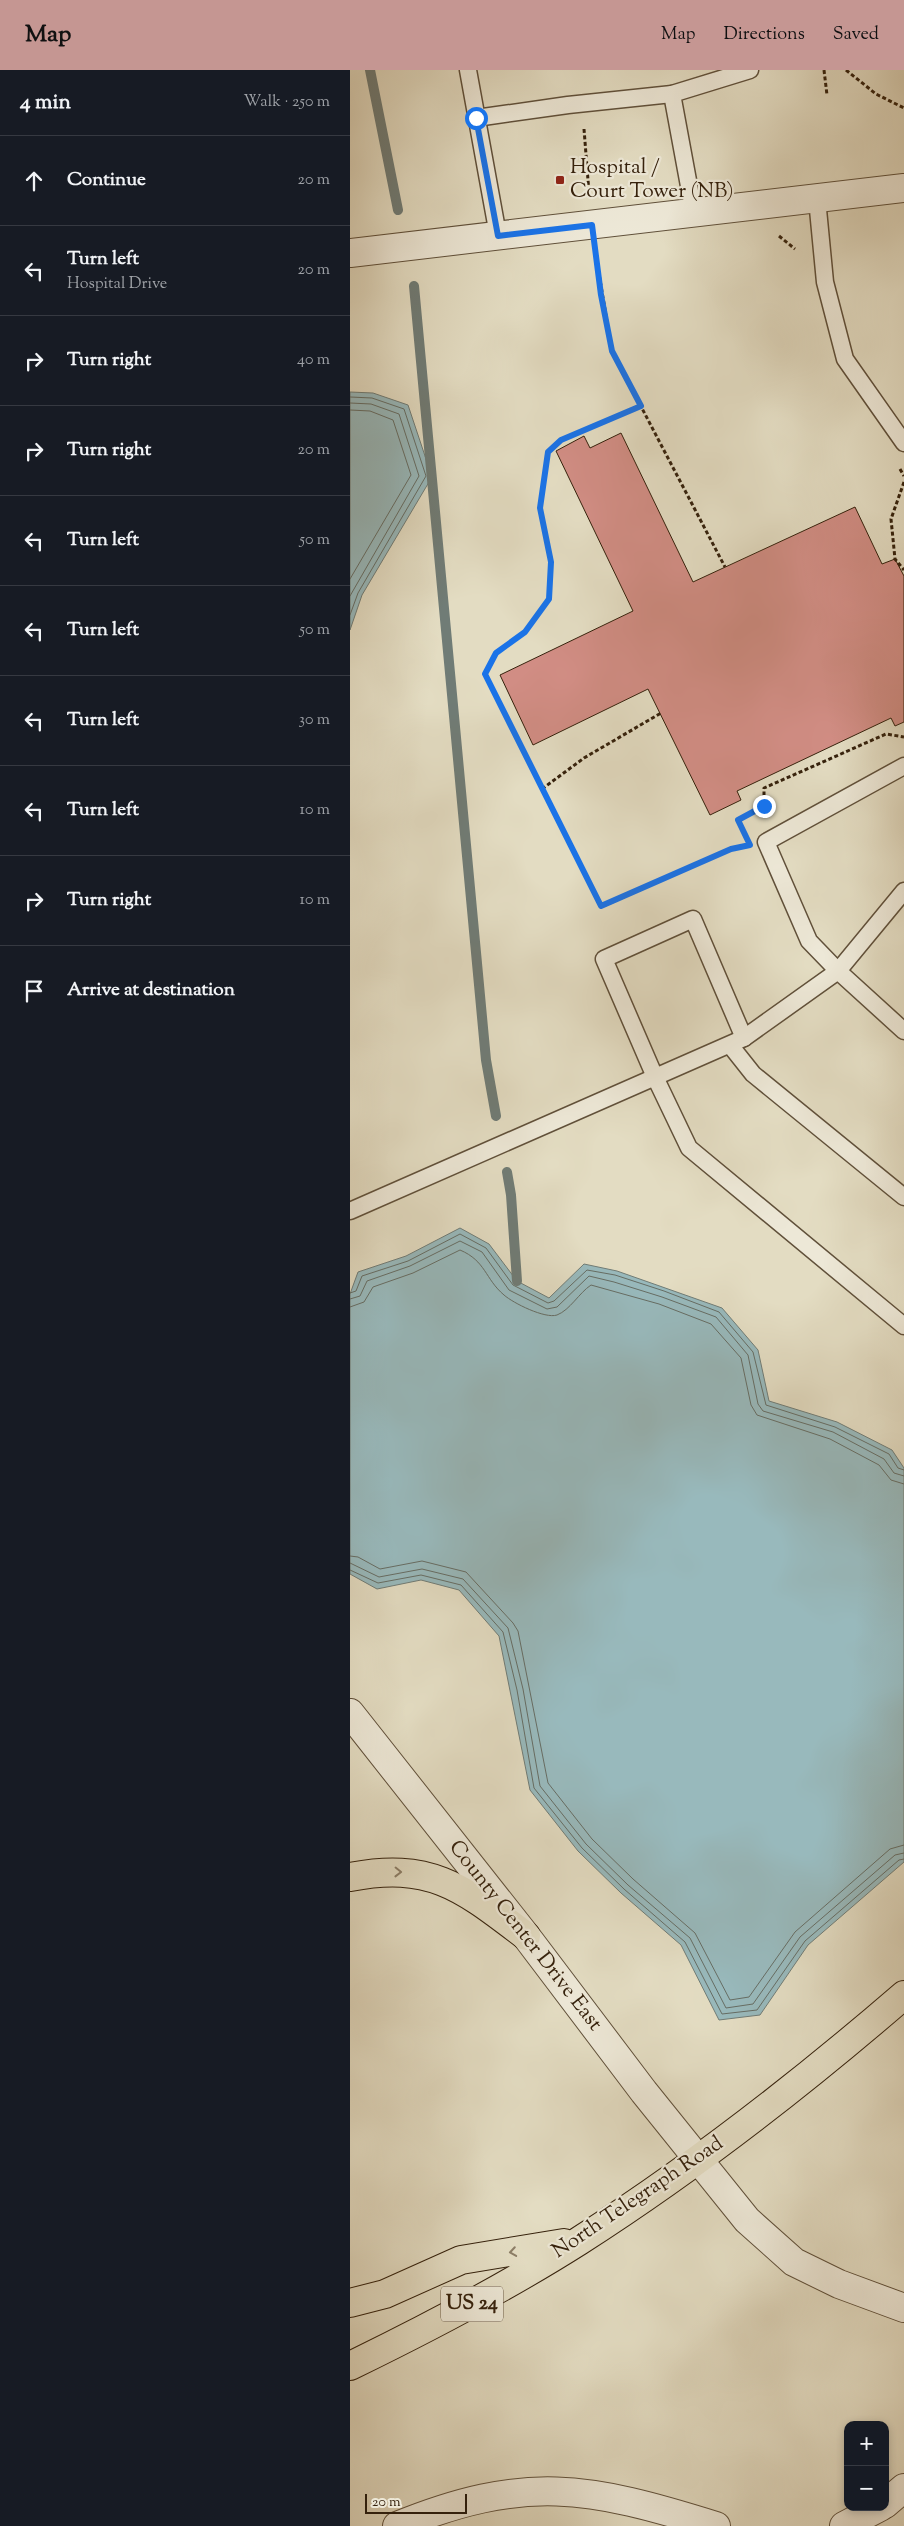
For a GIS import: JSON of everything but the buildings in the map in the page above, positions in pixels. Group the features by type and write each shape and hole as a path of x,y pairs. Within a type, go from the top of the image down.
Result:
{"main road":[{"path":"350,1877 382,1872 409,1872 442,1880 485,1905 526,1936"},
{"name":"North Telegraph Road","path":"350,2366 472,2303 578,2241 698,2160 872,2023 904,1995"},
{"path":"872,2023 904,2018"},
{"path":"350,2303 385,2294 461,2260 578,2241"}],"street":[{"path":"350,253 904,188"},
{"name":"County Center Drive East","path":"350,1712 526,1936 698,2160 747,2220 794,2262 839,2284 904,2308"},
{"path":"889,2501 904,2488"},
{"path":"397,2526 474,2499 506,2493 549,2490 588,2493 626,2500 716,2526"},
{"path":"844,2526 872,2511"}],"lane":[{"path":"468,70 498,236"},
{"path":"476,118 582,103 672,94 750,70"},
{"path":"672,94 694,213"},
{"path":"817,199 825,282 845,359 904,443"},
{"path":"904,766 766,842 810,941 838,971 904,1031"},
{"path":"350,1212 737,1041 838,971 904,891"},
{"path":"904,1197 753,1074 737,1041 693,919 604,959 655,1077 690,1148 904,1326"}],"path":[{"path":"824,70 827,95"},
{"path":"846,70 876,94 904,108"},
{"path":"582,103 592,225 601,295 612,351 725,567"},
{"path":"773,235 782,236 797,252"},
{"path":"641,406 561,440 548,452 540,508 551,562 549,599 525,632 496,653 485,674 601,906 731,849 766,842"},
{"path":"897,464 904,476"},
{"path":"904,482 891,519 895,558 904,570"},
{"path":"542,789 584,758 661,713"},
{"path":"750,845 738,820 764,806 764,788 886,734 904,736"}],"water":[{"path":"350,392 373,393 408,405 432,477 362,595 350,630"},
{"path":"460,1228 489,1244 517,1281 549,1298 584,1264 617,1271 722,1308 758,1350 769,1401 837,1422 892,1450 904,1468 904,1862 808,1945 760,2015 719,2020 681,1945 621,1893 578,1851 530,1790 499,1636 459,1590 421,1580 377,1589 350,1574 350,1294 358,1272 406,1256"}],"waterway":[{"path":"370,70 398,210"},
{"path":"414,286 486,1060 496,1116"},
{"path":"507,1172 511,1195 517,1281"}],"place":[{"name":"Hospital / Court Tower (NB)","path":"560,180"}],"route":[{"path":"476,118 498,236 592,225 601,295 612,351 641,406 561,440 548,452 540,508 551,562 549,599 525,632 496,653 485,674 601,906 731,849 750,845 738,820 764,806"}]}
